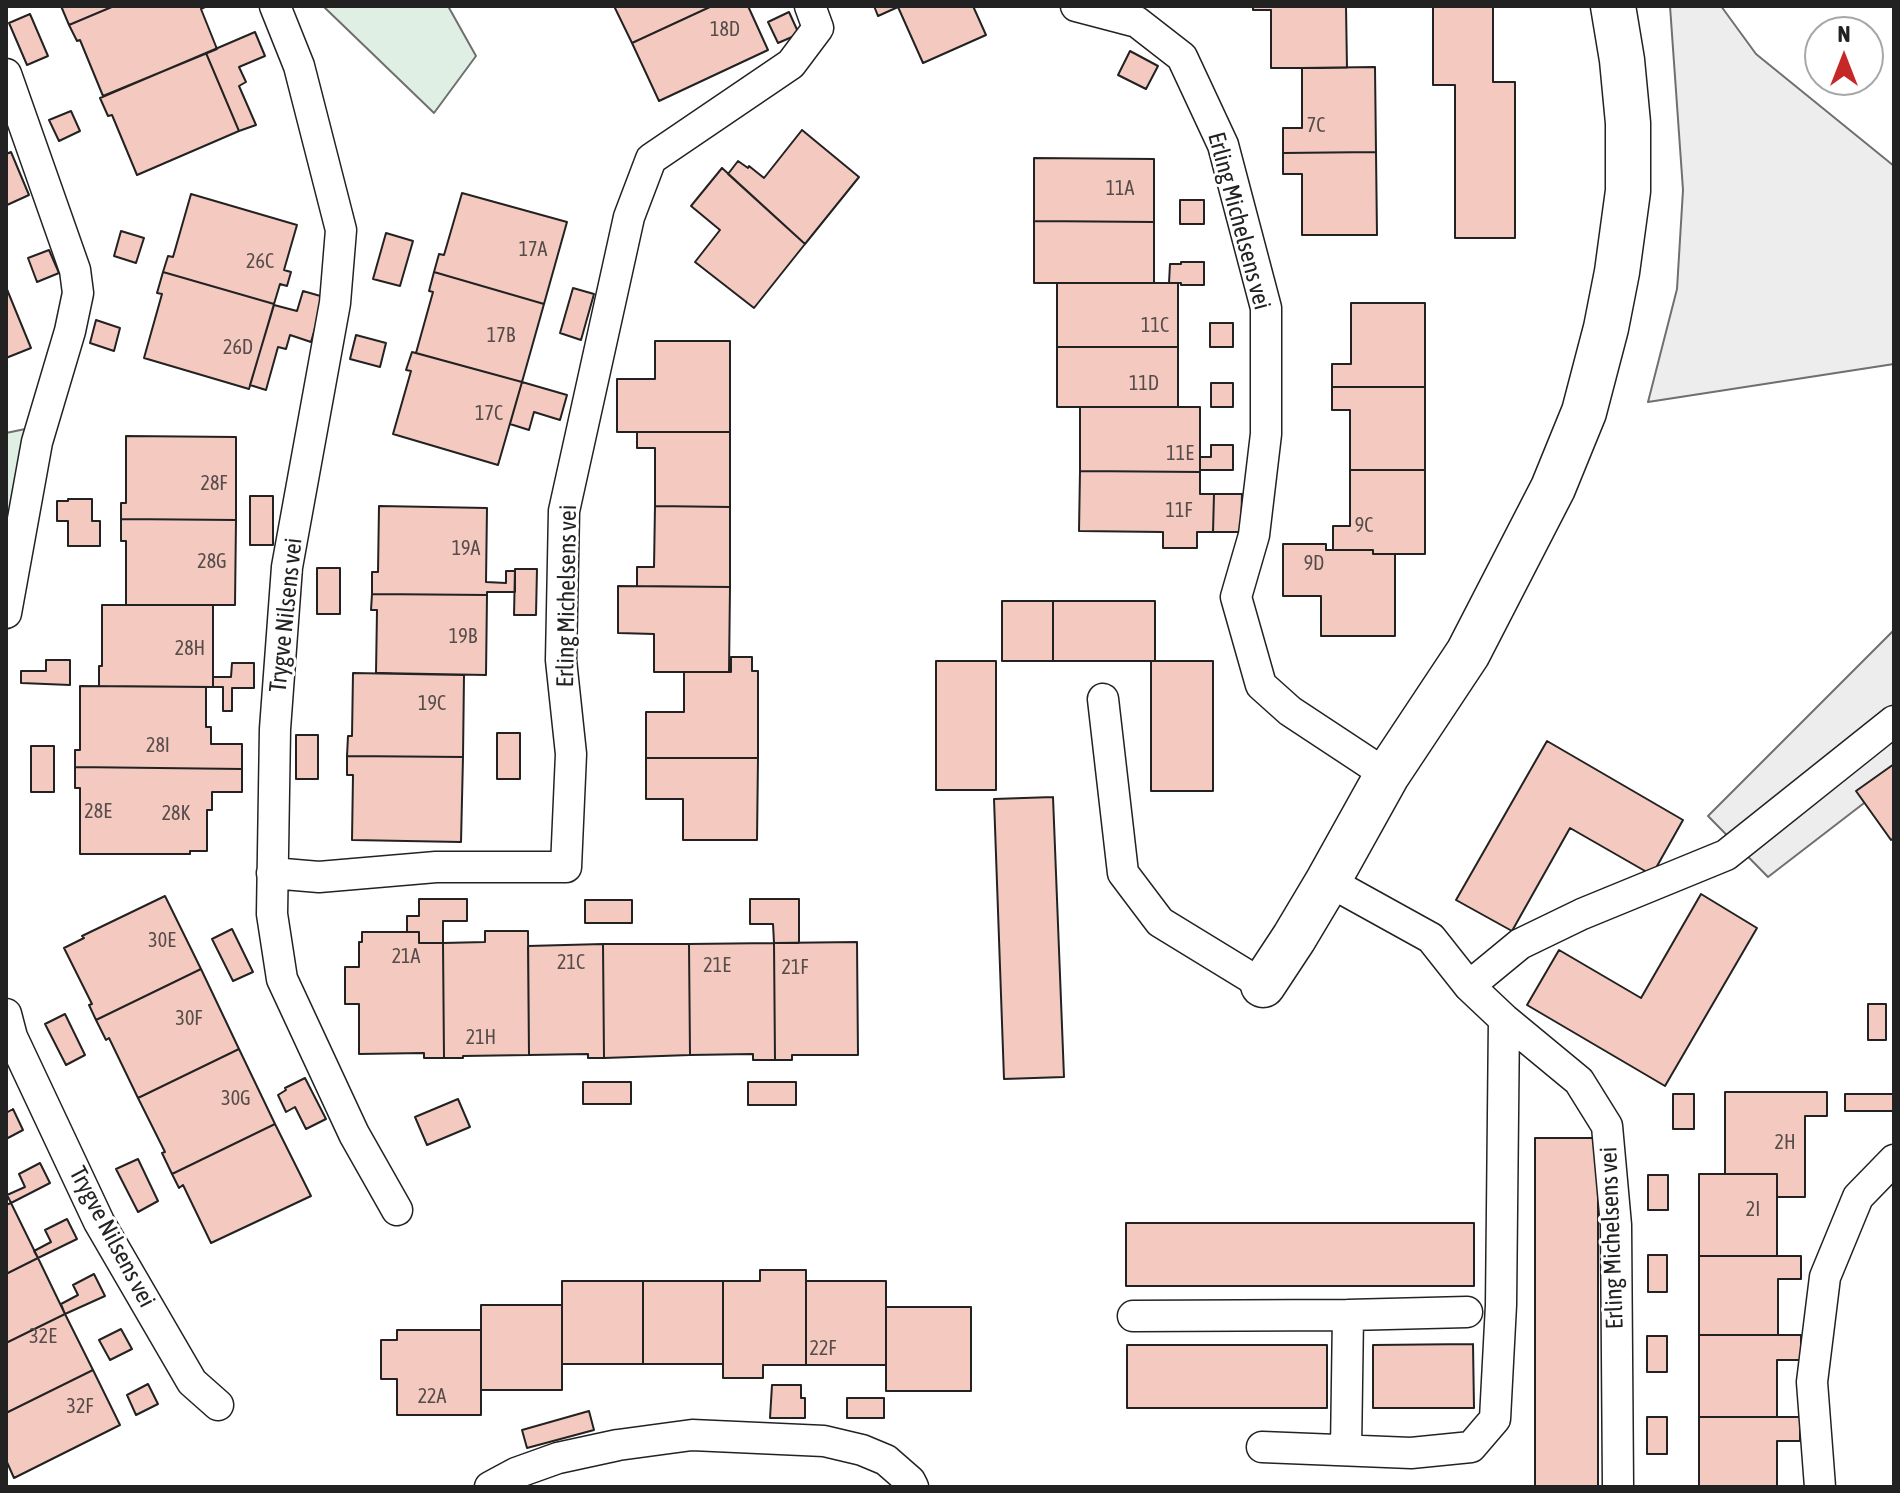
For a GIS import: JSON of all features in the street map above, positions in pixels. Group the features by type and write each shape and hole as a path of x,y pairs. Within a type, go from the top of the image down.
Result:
{"street":[{"path":"1263,985 1328,881 1387,775 1468,653 1553,488 1584,412 1606,328 1628,191 1628,123 1613,6"}],"lane":[{"name":"Trygve Nilsens vei","path":"275,6 299,66 341,230 335,303 287,567 275,729 272,914 282,979 354,1134 397,1210"},
{"name":"Erling Michelsens vei","path":"1076,6 1140,14 1182,57 1223,145 1266,308 1266,434 1254,535 1236,597 1261,685 1290,711 1387,775"},
{"name":"Erling Michelsens vei","path":"272,873 319,877 436,867 566,867 571,754 561,660 564,511 629,217 651,159 791,64 814,17"},
{"path":"6,74 75,270 78,293 37,442 6,613"},
{"path":"1103,699 1123,873 1160,922 1263,985"},
{"path":"1469,986 1520,944 1582,914 1726,855 1894,721"},
{"name":"Erling Michelsens vei","path":"1328,881 1431,938 1469,986 1579,1081 1607,1126 1616,1225 1618,1487"},
{"name":"Trygve Nilsens vei","path":"6,1014 12,1037 99,1222 192,1382 218,1405"},
{"path":"1262,1447 1411,1453 1471,1447 1495,1419 1501,1305 1504,1019"},
{"path":"1820,1487 1812,1382 1825,1277 1858,1197 1894,1160"},
{"path":"1133,1316 1467,1312"},
{"path":"1346,1450 1348,1315"},
{"path":"490,1487 516,1473 558,1458 618,1445 692,1435 824,1441 862,1450 886,1460 913,1487"}],"green space":[{"path":"323,6 448,6 476,56 434,113"},
{"path":"30,428 6,559 6,433"}],"shaded area":[{"path":"1670,6 1721,6 1756,54 1894,166 1894,364 1648,402 1677,289 1683,190"},
{"path":"1894,630 1894,780 1768,877 1708,816"}],"building":[{"path":"61,6 114,6 69,25"},
{"path":"114,6 207,6 201,9 217,49 103,96 80,40 77,41 69,25"},
{"path":"614,6 712,6 632,43"},
{"path":"712,6 748,6 768,50 659,101 632,43"},
{"path":"874,6 973,6 986,35 923,63 898,7 878,16"},
{"path":"1253,6 1346,6 1347,68 1271,68 1271,10 1253,10"},
{"path":"1433,6 1493,6 1493,82 1515,82 1515,238 1455,238 1455,85 1433,85"},
{"path":"789,12 799,34 778,43 768,22"},
{"path":"30,14 48,56 27,65 9,23"},
{"path":"255,32 265,56 239,67 246,82 239,86 256,125 239,131 206,53"},
{"path":"1130,51 1158,66 1146,89 1118,75"},
{"path":"206,53 239,131 137,175 112,115 108,116 100,98"},
{"path":"1375,67 1376,152 1283,153 1283,128 1302,128 1302,68"},
{"path":"71,111 80,131 59,141 49,120"},
{"path":"802,130 859,177 805,244 728,174 738,161 764,178"},
{"path":"11,152 29,195 7,205 6,154"},
{"path":"1376,152 1377,235 1302,235 1302,174 1283,174 1283,153"},
{"path":"1034,158 1154,159 1154,222 1034,221"},
{"path":"722,168 805,244 754,308 695,262 720,230 691,206"},
{"path":"462,193 567,222 544,304 434,272 439,254 444,255"},
{"path":"191,194 297,225 284,270 291,272 287,286 280,284 274,304 163,272 168,256 173,257"},
{"path":"1180,200 1204,200 1204,224 1180,224"},
{"path":"1034,221 1154,222 1154,283 1034,283"},
{"path":"121,231 144,238 136,263 114,256"},
{"path":"386,233 413,241 400,286 373,279"},
{"path":"49,250 59,273 37,282 28,258"},
{"path":"1204,262 1204,285 1169,283 1170,264"},
{"path":"163,272 274,304 249,389 144,358 162,294 157,293"},
{"path":"434,272 544,304 522,382 416,353 433,292 429,291"},
{"path":"1057,283 1178,283 1178,347 1057,347"},
{"path":"6,287 31,348 6,358"},
{"path":"573,288 594,294 581,340 560,333"},
{"path":"303,291 324,297 311,342 290,335 286,349 278,347 266,390 250,385 274,305 297,311"},
{"path":"1351,303 1425,303 1425,387 1332,387 1332,364 1351,364"},
{"path":"96,320 120,328 114,351 90,343"},
{"path":"1210,323 1233,323 1233,347 1210,347"},
{"path":"356,335 386,343 380,367 350,359"},
{"path":"655,341 730,341 730,432 617,432 617,379 655,379"},
{"path":"1057,347 1178,347 1178,407 1057,407"},
{"path":"412,352 522,382 498,465 393,434 411,371 406,370"},
{"path":"522,382 567,395 560,420 534,412 529,430 510,424"},
{"path":"1211,383 1233,383 1233,407 1211,407"},
{"path":"1332,387 1425,387 1425,470 1350,470 1350,410 1332,410"},
{"path":"1080,407 1200,407 1200,472 1080,471"},
{"path":"637,432 730,432 730,507 655,506 655,448 637,448"},
{"path":"126,436 236,437 236,520 121,519 121,503 126,503"},
{"path":"1211,445 1233,445 1233,470 1200,470 1200,457 1211,457"},
{"path":"1350,470 1425,470 1425,554 1333,550 1333,526 1350,526"},
{"path":"1080,471 1200,472 1200,494 1214,494 1213,532 1197,532 1197,548 1163,548 1163,532 1079,531"},
{"path":"1214,494 1242,494 1241,532 1213,532"},
{"path":"250,496 273,496 273,545 250,545"},
{"path":"92,499 92,521 100,521 100,546 68,546 68,521 57,521 57,501"},
{"path":"379,506 487,508 486,582 506,583 506,571 515,571 515,592 487,592 487,595 372,594 372,572 378,572"},
{"path":"655,506 730,507 730,587 637,586 637,567 654,567"},
{"path":"121,519 236,520 235,605 126,605 126,541 121,541"},
{"path":"1283,544 1326,544 1326,550 1373,550 1373,554 1395,554 1395,636 1321,636 1321,596 1283,596"},
{"path":"317,568 340,568 340,614 317,614"},
{"path":"515,569 537,569 536,615 514,615"},
{"path":"618,586 730,587 729,672 654,672 654,634 618,633"},
{"path":"372,594 487,595 486,675 376,673 377,610 371,610"},
{"path":"1002,601 1053,601 1053,661 1002,661"},
{"path":"1053,601 1155,601 1155,661 1053,661"},
{"path":"102,605 213,605 213,687 99,686"},
{"path":"731,657 752,657 752,671 758,671 758,758 646,758 646,712 684,712 684,672 731,672"},
{"path":"46,660 70,660 70,685 21,683 21,671 46,671"},
{"path":"936,661 996,661 996,790 936,790"},
{"path":"1151,661 1213,661 1213,791 1151,791"},
{"path":"232,663 254,663 254,688 232,688 232,711 223,711 223,687 213,687 213,677 231,677"},
{"path":"353,673 464,675 463,757 347,756 348,736 352,736"},
{"path":"80,686 206,687 206,727 211,727 211,744 242,744 242,769 75,767 75,750 80,750"},
{"path":"497,733 520,733 520,779 497,779"},
{"path":"296,735 318,735 318,779 296,779"},
{"path":"1547,741 1683,820 1652,875 1570,828 1512,931 1456,900"},
{"path":"31,746 54,746 54,792 31,792"},
{"path":"347,756 463,757 461,842 352,840 353,775 347,775"},
{"path":"646,758 758,758 757,840 683,840 683,799 646,799"},
{"path":"1894,764 1894,838 1891,840 1856,791"},
{"path":"75,767 242,769 242,792 212,792 212,810 207,810 207,851 190,851 190,854 80,854 80,788 75,788"},
{"path":"1053,797 1064,1077 1004,1079 994,799"},
{"path":"1701,894 1757,928 1665,1086 1527,1005 1559,950 1641,998"},
{"path":"165,896 201,969 96,1020 89,1005 92,1004 64,948 84,938 82,936"},
{"path":"419,899 467,899 467,921 443,921 443,943 419,943 419,932 407,932 407,916 419,916"},
{"path":"750,899 799,899 799,943 774,943 773,924 750,924"},
{"path":"585,900 632,900 632,923 585,923"},
{"path":"232,929 253,972 233,981 212,939"},
{"path":"485,931 528,931 529,1055 444,1058 443,943 485,942"},
{"path":"362,932 419,932 419,943 443,943 444,1058 424,1058 424,1053 359,1054 359,1004 345,1004 345,967 359,967"},
{"path":"857,942 858,1055 792,1055 792,1060 775,1060 774,943"},
{"path":"774,943 775,1060 753,1060 753,1054 690,1055 689,944"},
{"path":"603,944 689,944 690,1055 604,1058"},
{"path":"603,944 604,1058 588,1058 588,1054 529,1055 528,946"},
{"path":"201,969 239,1049 138,1098 109,1038 106,1040 96,1020"},
{"path":"1868,1004 1886,1004 1886,1040 1868,1040"},
{"path":"65,1014 85,1055 66,1065 45,1024"},
{"path":"239,1049 275,1124 172,1174 162,1153 165,1152 138,1098"},
{"path":"305,1078 326,1119 306,1129 295,1107 286,1112 278,1095"},
{"path":"583,1082 631,1082 631,1104 583,1104"},
{"path":"748,1082 796,1082 796,1105 748,1105"},
{"path":"1725,1092 1827,1092 1827,1116 1805,1116 1805,1197 1777,1197 1777,1174 1725,1174"},
{"path":"1673,1094 1694,1094 1694,1129 1673,1129"},
{"path":"1845,1094 1894,1094 1894,1111 1845,1111"},
{"path":"458,1099 470,1127 427,1145 415,1117"},
{"path":"13,1109 23,1130 6,1139 6,1113"},
{"path":"275,1124 311,1196 211,1243 183,1185 179,1188 172,1174"},
{"path":"1535,1138 1598,1138 1598,1487 1535,1487"},
{"path":"138,1159 158,1201 138,1212 116,1169"},
{"path":"40,1163 50,1183 11,1203 7,1195 25,1187 19,1174"},
{"path":"1699,1174 1777,1174 1777,1256 1699,1256"},
{"path":"1648,1175 1668,1175 1668,1210 1648,1210"},
{"path":"11,1203 38,1258 6,1274 6,1205"},
{"path":"67,1219 77,1239 38,1258 34,1251 51,1242 45,1230"},
{"path":"1126,1223 1474,1223 1474,1286 1126,1286"},
{"path":"1648,1255 1667,1255 1667,1292 1648,1292"},
{"path":"1699,1256 1801,1256 1801,1279 1778,1279 1778,1335 1699,1335"},
{"path":"38,1258 65,1314 6,1343 6,1274"},
{"path":"760,1270 806,1270 806,1365 763,1365 763,1378 723,1378 723,1281 760,1281"},
{"path":"94,1274 105,1296 65,1314 61,1304 78,1295 73,1285"},
{"path":"562,1281 643,1281 643,1364 562,1364"},
{"path":"643,1281 723,1281 723,1364 643,1364"},
{"path":"806,1281 886,1281 886,1365 806,1365"},
{"path":"481,1305 562,1305 562,1390 481,1390"},
{"path":"886,1307 971,1307 971,1391 886,1391"},
{"path":"65,1314 93,1370 6,1413 6,1343"},
{"path":"121,1329 132,1349 110,1360 99,1340"},
{"path":"397,1330 481,1330 481,1415 397,1415 397,1379 381,1379 381,1340 397,1340"},
{"path":"1699,1335 1801,1335 1801,1360 1777,1360 1777,1417 1699,1417"},
{"path":"1647,1336 1667,1336 1667,1372 1647,1372"},
{"path":"1473,1344 1474,1408 1373,1408 1373,1345"},
{"path":"1127,1345 1327,1345 1327,1408 1127,1408"},
{"path":"93,1370 120,1425 14,1478 6,1460 6,1413"},
{"path":"148,1384 158,1404 136,1415 127,1395"},
{"path":"772,1385 801,1385 801,1398 805,1398 805,1418 770,1418"},
{"path":"847,1398 884,1398 884,1418 847,1418"},
{"path":"589,1411 594,1430 527,1448 522,1430"},
{"path":"1647,1417 1667,1417 1667,1454 1647,1454"},
{"path":"1699,1417 1800,1417 1800,1441 1777,1441 1777,1487 1699,1487"}]}
